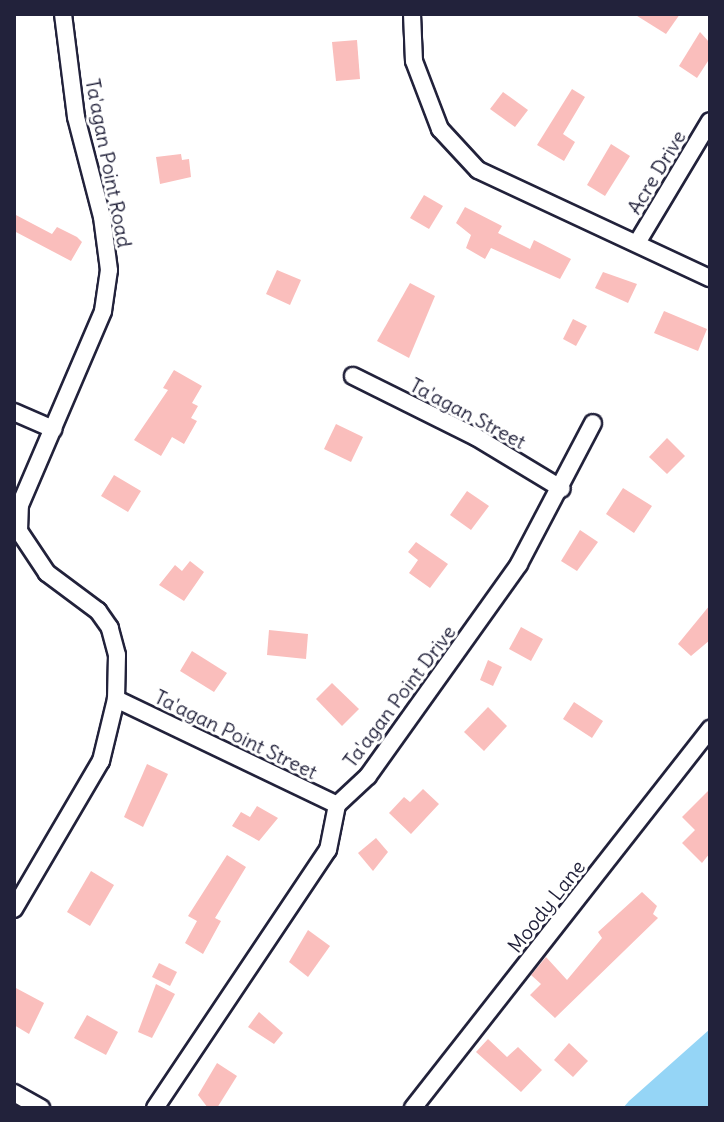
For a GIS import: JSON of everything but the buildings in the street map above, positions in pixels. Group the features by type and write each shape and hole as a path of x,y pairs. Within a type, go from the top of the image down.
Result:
{"street":[{"name":"Ta'agan Point Road","path":"14,909 101,761 116,699 117,655 110,628 98,611 47,573 19,531 20,505 103,311 109,270 102,217 76,117 63,14"},
{"path":"412,14 414,61 440,129 478,170 710,278"},
{"name":"Acre Drive","path":"637,243 710,121"},
{"name":"Ta'agan Street","path":"353,376 476,437 562,489"},
{"path":"14,412 53,429"},
{"name":"Ta'agan Point Drive","path":"337,805 368,776 519,564 562,489 593,423"},
{"name":"Ta'agan Point Street","path":"116,699 337,805"},
{"name":"Moody Lane","path":"413,1108 710,729"},
{"path":"155,1108 328,850 337,805"},
{"path":"14,1093 41,1108"}],"water":[{"path":"710,1029 710,1108 623,1108 629,1101"}]}
